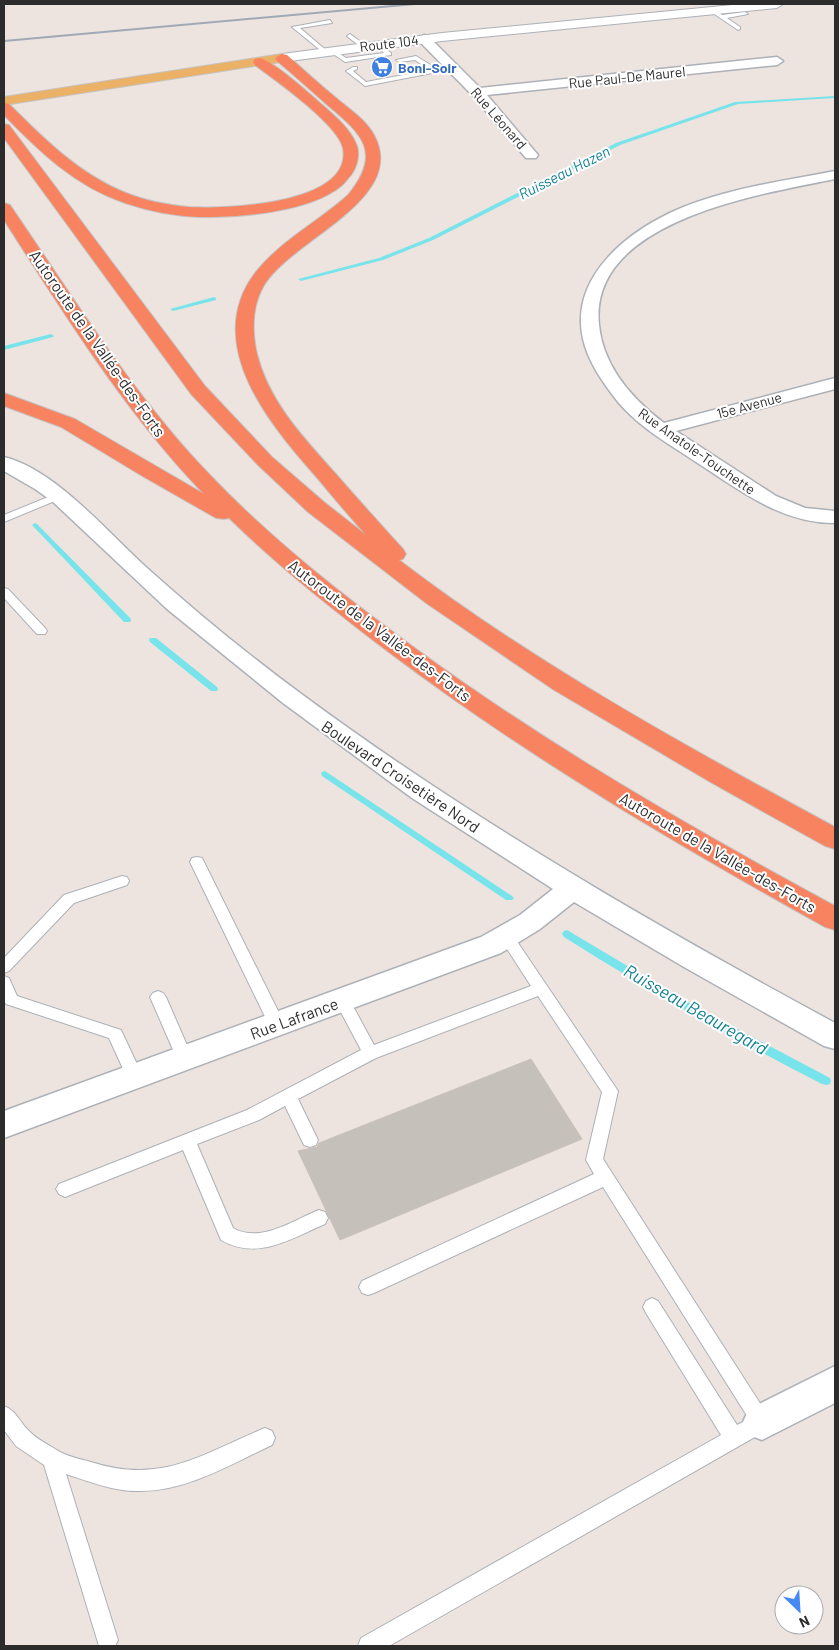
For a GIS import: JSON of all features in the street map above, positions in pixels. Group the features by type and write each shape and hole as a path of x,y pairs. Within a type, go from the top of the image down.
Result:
{"highway":[{"path":"282,58 358,124 370,141 374,161 367,181 357,195 334,216 279,259 267,270 253,289 245,324 252,367 263,394 288,433 434,598"},
{"path":"7,118 66,166 93,183 130,200 161,208 204,212 245,211 284,205 314,195 337,182 348,168 350,158 349,147 340,132 327,118 260,62"},
{"path":"7,118 162,343 222,416 266,461 316,507 434,598 534,665 721,777 835,839"},
{"name":"Autoroute de la Vallée-des-Forts","path":"4,208 146,415 200,477 307,577 434,675 502,722 677,831 835,919"},
{"path":"4,399 68,423 151,473 258,532"}],"main road":[{"name":"Route 104","path":"4,101 378,44 716,13 777,4"}],"street":[{"name":"Rue Léonard","path":"424,39 437,56 455,68 477,92 531,156"},
{"name":"Rue Paul-De Maurel","path":"477,92 778,61"},
{"name":"Rue Anatole-Touchette","path":"835,175 727,198 684,213 636,239 617,256 602,274 594,290 590,305 589,324 594,347 605,371 625,398 662,429 780,506 804,515 835,517"},
{"name":"15e Avenue","path":"662,429 835,383"},
{"name":"Boulevard Croisetière Nord","path":"4,463 37,481 58,496 156,586 225,646 291,699 420,791 572,888 695,960 835,1037"},
{"name":"Rue Lafrance","path":"4,1126 457,959 507,938 572,888"},
{"path":"748,1430 835,1384"}],"lane":[{"path":"716,13 745,14"},
{"path":"716,13 738,28"},
{"path":"330,22 295,27 355,68"},
{"path":"350,36 364,46"},
{"path":"378,44 395,61 424,57"},
{"path":"345,60 389,54"},
{"path":"416,58 435,71"},
{"path":"363,66 349,71 365,84 455,68"},
{"path":"4,519 58,496"},
{"path":"4,591 41,631"},
{"path":"197,862 277,1025"},
{"path":"4,967 70,899 122,881"},
{"path":"507,938 610,1091 594,1160 606,1177 748,1430"},
{"path":"4,982 11,1000 115,1034 135,1077"},
{"path":"65,1189 253,1115 370,1053 542,988"},
{"path":"158,997 185,1059"},
{"path":"343,1001 370,1053"},
{"path":"289,1096 310,1140"},
{"path":"187,1141 227,1234 239,1241 256,1242 274,1237 319,1218"},
{"path":"368,1287 606,1177"},
{"path":"652,1307 748,1430"},
{"path":"4,1415 23,1439 52,1459 122,1480 146,1482 175,1476 265,1438"},
{"path":"369,1646 748,1430"},
{"path":"52,1459 107,1640"}],"building":[{"path":"531,1059 582,1139 340,1240 298,1151 317,1147 319,1143"}],"waterway":[{"name":"Ruisseau Hazen","path":"301,279 381,259 431,239 618,144 737,103 835,97"},
{"name":"Ruisseau Hazen","path":"173,309 214,299"},
{"name":"Ruisseau Hazen","path":"4,348 51,336"},
{"name":"Ruisseau Beauregard","path":"35,525 127,620"},
{"name":"Ruisseau Beauregard","path":"153,640 214,689"},
{"name":"Ruisseau Beauregard","path":"325,774 509,898"},
{"name":"Ruisseau Beauregard","path":"567,934 695,1011 826,1081"}],"railway":[{"path":"4,41 415,4"}],"place":[{"name":"Boni-Soir","path":"382,67"}]}
